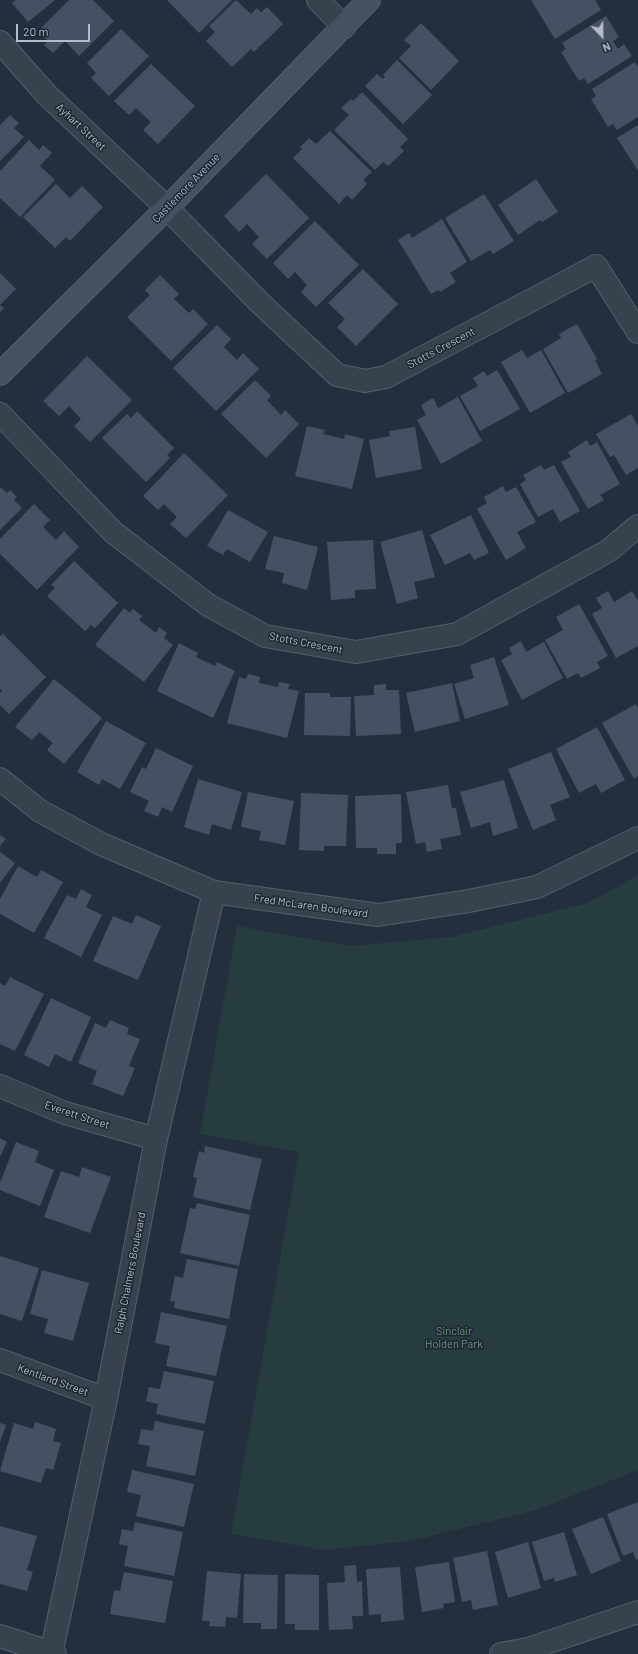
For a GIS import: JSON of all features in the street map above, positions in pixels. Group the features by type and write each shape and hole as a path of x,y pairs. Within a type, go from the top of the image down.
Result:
{"street":[{"path":"318,0 344,27"},
{"name":"Castlemore Avenue","path":"0,374 167,208 369,0"},
{"name":"Ayhart Street","path":"0,42 47,95 167,208"},
{"name":"Stotts Crescent","path":"167,208 260,304 337,375 365,381 386,377 596,266 638,332"},
{"name":"Stotts Crescent","path":"0,414 114,532 208,605 265,636 356,652 458,634 608,551 638,526"},
{"name":"Fred McLaren Boulevard","path":"0,779 40,811 101,844 214,892 378,915 469,901 537,887 638,838"},
{"name":"Ralph Chalmers Boulevard","path":"52,1654 106,1399 156,1139 214,892"},
{"name":"Everett Street","path":"0,1086 65,1113 156,1139"},
{"name":"Kentland Street","path":"0,1360 106,1399"},
{"path":"501,1654 528,1649 638,1612"},
{"path":"0,1636 52,1654"}],"green space":[{"name":"Sinclair Holden Park","path":"638,875 638,1470 536,1510 411,1541 323,1550 231,1534 299,1152 200,1134 237,926 350,946 452,937 588,903"}],"building":[{"path":"16,0 55,0 28,22 12,3"},
{"path":"69,0 93,0 114,21 79,56 65,41 53,53 44,45 48,41 38,31"},
{"path":"167,0 232,0 199,33"},
{"path":"236,0 251,14 257,8 261,12 267,7 283,24 254,52 251,49 232,67 206,41 215,32 209,26"},
{"path":"531,0 595,0 601,10 555,39"},
{"path":"606,16 619,37 613,41 618,49 624,44 632,56 588,84 584,78 579,81 561,52 566,49 562,43"},
{"path":"421,23 459,61 431,90 399,58 411,46 404,40"},
{"path":"121,29 149,56 109,96 91,78 96,73 87,63"},
{"path":"397,60 432,95 403,124 365,86 377,74 383,79 385,77 383,75"},
{"path":"635,62 638,67 638,117 617,130 613,124 608,127 591,99 596,96 592,89"},
{"path":"151,64 195,106 158,144 143,130 151,122 136,108 129,115 114,101"},
{"path":"362,92 408,139 400,147 404,151 388,166 383,162 375,170 334,130 349,115 341,108 351,99 353,101"},
{"path":"10,115 19,123 14,128 24,137 0,161 0,125"},
{"path":"638,125 638,171 617,138"},
{"path":"330,131 372,172 363,180 367,184 352,200 347,195 339,204 293,158 302,149 300,147 309,138 316,144"},
{"path":"29,140 39,150 43,145 52,153 40,166 55,180 20,217 0,198 0,171"},
{"path":"266,174 309,218 267,259 252,244 259,237 247,224 239,232 224,216"},
{"path":"536,179 558,212 542,222 540,220 518,235 498,205"},
{"path":"56,184 70,198 82,186 103,207 70,241 66,237 55,248 23,217"},
{"path":"484,194 514,241 493,254 490,250 471,261 445,218"},
{"path":"442,219 467,262 450,273 456,282 440,292 439,290 431,294 398,240 409,233 412,238"},
{"path":"315,221 359,265 316,307 301,292 307,285 295,272 288,279 273,263"},
{"path":"363,269 398,304 356,346 337,327 345,319 328,303"},
{"path":"0,273 16,289 0,305"},
{"path":"160,275 179,294 174,299 189,313 193,309 208,324 171,361 127,317 150,295 145,290"},
{"path":"0,305 4,308 0,312"},
{"path":"577,324 597,359 595,360 602,374 568,393 543,349 561,338 559,334"},
{"path":"217,325 231,339 224,347 237,360 243,353 259,369 216,411 173,368"},
{"path":"522,350 527,358 541,350 565,393 530,413 501,362"},
{"path":"87,356 132,400 90,442 74,426 81,419 69,406 59,416 43,401"},
{"path":"497,370 520,409 480,431 460,396 478,386 473,378 484,371 487,376"},
{"path":"255,380 271,396 267,400 281,415 285,410 299,424 266,458 221,414"},
{"path":"458,397 482,441 441,464 417,420 426,415 421,405 433,398 438,408"},
{"path":"137,411 174,448 167,455 170,458 146,482 102,438 127,414 131,418"},
{"path":"631,414 638,426 638,468 626,475 614,455 610,457 596,434"},
{"path":"307,426 325,430 323,434 344,439 345,434 364,439 352,489 295,476"},
{"path":"415,427 422,469 376,478 369,440 390,436 389,431"},
{"path":"587,440 590,446 597,442 620,484 600,495 604,500 588,509 561,462 571,457 568,452"},
{"path":"184,453 228,495 186,538 170,524 177,517 164,504 158,510 143,496"},
{"path":"541,465 544,470 554,465 580,511 560,522 553,509 538,517 520,484 526,480 523,475"},
{"path":"503,486 506,492 516,487 536,522 517,532 526,548 506,560 477,509 487,503 484,497"},
{"path":"0,487 7,493 10,490 17,497 14,500 22,508 0,530"},
{"path":"34,504 50,520 43,527 56,540 64,531 79,547 37,590 0,554 0,539"},
{"path":"228,510 268,532 250,562 227,549 223,555 207,546"},
{"path":"471,515 489,553 474,560 470,553 445,565 430,535"},
{"path":"422,530 435,577 414,582 418,598 397,604 380,542"},
{"path":"274,536 318,547 307,590 282,583 284,573 265,569"},
{"path":"373,540 376,589 355,590 355,598 331,600 327,542"},
{"path":"74,561 118,603 95,628 91,625 85,631 47,596 55,588 51,585"},
{"path":"608,591 614,602 632,591 638,601 638,646 616,658 592,614 602,608 596,598"},
{"path":"579,604 608,656 597,662 600,668 581,678 578,673 567,679 545,640 563,630 556,617"},
{"path":"124,608 130,613 133,609 142,616 139,620 156,633 159,627 167,633 164,638 173,645 144,682 95,645"},
{"path":"3,634 46,677 9,714 0,705 0,693 2,691 0,689 0,636"},
{"path":"521,641 526,652 544,642 563,678 522,700 501,660 512,654 509,648"},
{"path":"179,643 198,653 196,657 215,666 217,662 235,671 213,718 157,691"},
{"path":"494,657 509,705 465,719 454,684 474,678 470,665"},
{"path":"248,674 260,677 259,683 278,687 279,682 290,684 288,689 299,691 287,738 227,723 239,677 246,679"},
{"path":"54,679 102,718 64,764 47,750 53,743 39,732 32,740 15,727"},
{"path":"452,683 460,721 415,732 406,693"},
{"path":"386,684 386,690 399,690 401,734 356,736 354,696 374,695 374,685"},
{"path":"305,693 330,693 330,697 351,697 350,736 304,735"},
{"path":"636,704 638,708 638,776 634,779 602,723"},
{"path":"106,721 146,743 120,789 102,779 99,785 77,772"},
{"path":"597,727 625,780 601,793 596,784 579,793 556,749"},
{"path":"156,748 193,766 172,812 162,807 158,817 144,811 149,801 130,792 142,767 146,769"},
{"path":"551,752 570,797 550,805 556,820 533,830 508,769"},
{"path":"198,779 242,792 231,830 212,824 209,835 184,827"},
{"path":"504,780 518,828 493,836 490,822 471,828 460,792"},
{"path":"448,785 452,808 456,808 461,835 440,839 442,849 427,852 425,842 416,844 406,792"},
{"path":"248,792 294,801 285,845 259,840 261,831 241,827"},
{"path":"301,793 348,795 346,846 324,846 324,851 299,850"},
{"path":"401,794 402,843 396,843 396,854 377,854 377,848 356,848 355,796"},
{"path":"0,835 6,839 0,846"},
{"path":"0,852 15,863 0,883"},
{"path":"18,866 37,877 41,870 63,882 34,933 0,914 0,899"},
{"path":"81,889 92,895 86,907 102,915 81,957 44,938 67,895 76,899"},
{"path":"136,915 161,926 138,980 93,961 113,916 132,924"},
{"path":"10,977 44,994 15,1051 0,1044 0,983 5,986"},
{"path":"51,998 91,1017 71,1062 55,1054 49,1067 24,1055"},
{"path":"110,1020 129,1028 127,1034 140,1039 129,1066 135,1068 123,1096 92,1084 97,1071 78,1063 95,1023 106,1028"},
{"path":"0,1138 7,1142 0,1157"},
{"path":"16,1142 39,1151 35,1162 54,1170 40,1206 0,1190 0,1183"},
{"path":"205,1146 262,1159 250,1210 193,1197 197,1178 193,1177 199,1151 204,1153"},
{"path":"82,1167 111,1177 90,1233 44,1217 61,1171 79,1177"},
{"path":"197,1203 250,1215 239,1266 180,1253 190,1208 195,1209"},
{"path":"0,1256 39,1268 22,1321 0,1314"},
{"path":"187,1259 238,1269 229,1319 174,1308 175,1302 170,1301 175,1276 183,1278"},
{"path":"42,1270 89,1283 73,1341 44,1333 48,1319 30,1314"},
{"path":"161,1312 227,1326 216,1376 166,1366 170,1346 155,1343"},
{"path":"164,1371 214,1381 205,1424 156,1414 158,1404 146,1401 149,1387 160,1389"},
{"path":"155,1421 204,1431 195,1476 146,1466 150,1446 138,1444 141,1429 153,1431"},
{"path":"35,1422 56,1429 53,1441 61,1443 53,1470 46,1468 41,1483 0,1471 14,1423 33,1429"},
{"path":"0,1423 6,1425 0,1442"},
{"path":"132,1470 194,1484 184,1527 136,1516 141,1495 127,1492"},
{"path":"638,1502 638,1559 636,1560 633,1552 623,1556 607,1514"},
{"path":"603,1517 621,1561 591,1574 572,1529"},
{"path":"135,1522 183,1532 174,1576 124,1566 128,1546 119,1544 122,1529 133,1531"},
{"path":"0,1526 37,1536 27,1570 33,1572 27,1591 0,1584"},
{"path":"564,1532 577,1575 555,1582 554,1578 544,1581 532,1542"},
{"path":"528,1542 541,1588 508,1598 495,1552"},
{"path":"487,1551 498,1605 473,1610 471,1600 462,1602 453,1558"},
{"path":"449,1562 455,1602 443,1604 444,1608 422,1612 415,1567"},
{"path":"356,1565 357,1582 362,1581 363,1616 352,1616 353,1629 329,1630 327,1583 345,1582 344,1566"},
{"path":"400,1567 404,1620 381,1622 381,1614 369,1615 366,1569"},
{"path":"207,1571 241,1574 237,1618 226,1617 225,1627 209,1626 210,1621 202,1621"},
{"path":"124,1572 173,1581 165,1623 110,1614 114,1590 120,1591"},
{"path":"244,1574 278,1575 277,1629 261,1629 261,1623 243,1623"},
{"path":"285,1574 319,1575 319,1630 295,1630 295,1624 285,1624"}]}
